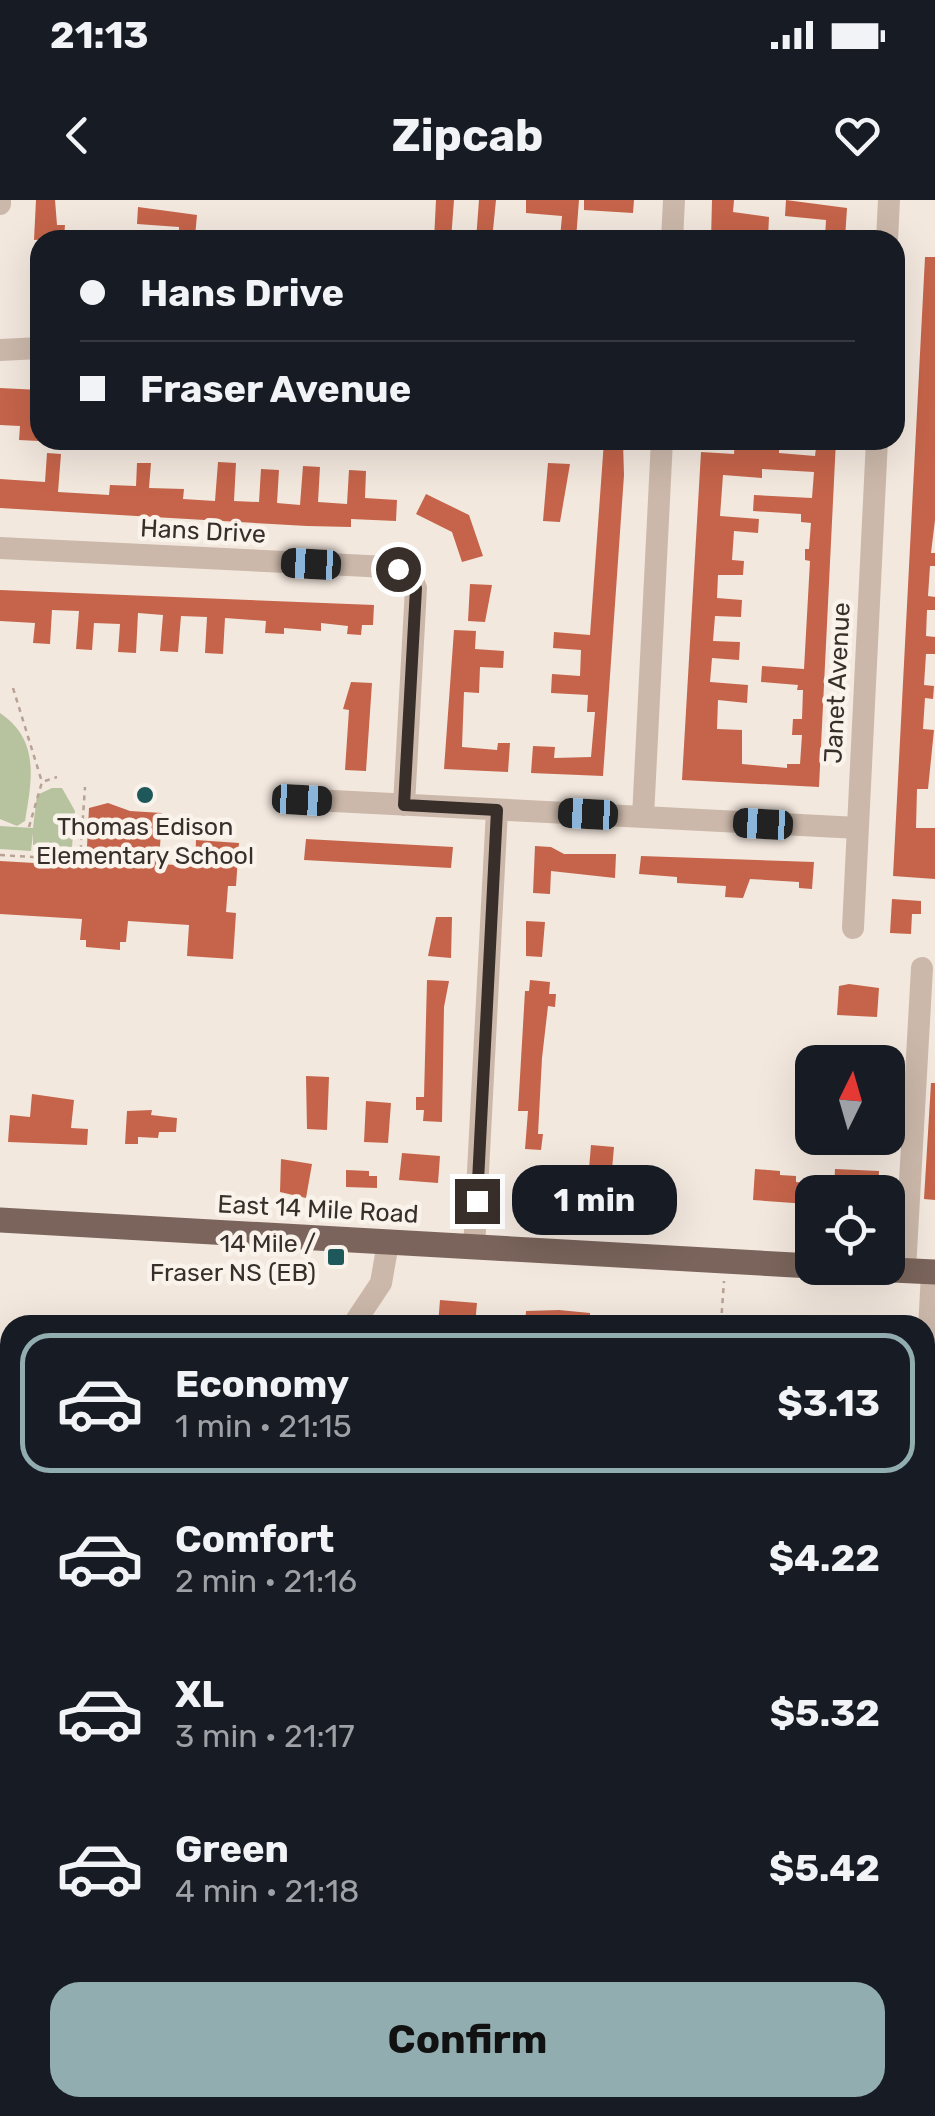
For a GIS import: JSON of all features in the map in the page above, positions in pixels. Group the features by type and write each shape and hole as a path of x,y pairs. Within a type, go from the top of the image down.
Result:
{"main road":[{"name":"East 14 Mile Road","path":"0,1220 795,1265"},
{"path":"905,1270 934,1272"}],"street":[{"path":"672,230 674,200"},
{"path":"886,230 888,200"},
{"path":"0,350 30,348"},
{"path":"643,817 661,450"},
{"name":"Janet Avenue","path":"853,928 877,450"},
{"name":"Hans Drive","path":"0,548 388,568 410,574 416,588 404,805"},
{"path":"294,799 858,828"},
{"path":"474,1248 497,810"},
{"path":"905,1270 922,968"},
{"path":"360,1315 381,1283 388,1243"},
{"path":"931,1315 934,1272"}],"path":[{"path":"13,688 42,782 29,827"},
{"path":"42,782 57,777"},
{"path":"0,855 80,860 85,788"},
{"path":"721,1315 724,1280"}],"green space":[{"path":"0,713 22,735 30,761 25,821 17,826 0,819"},
{"path":"62,788 75,811 72,847 33,845 33,833 31,851 0,849 0,826 33,828 37,795"}],"building":[{"path":"36,200 55,200 57,225 65,225 65,230 34,230"},
{"path":"436,200 454,200 452,230 434,230"},
{"path":"479,200 496,200 493,230 477,230"},
{"path":"526,200 579,200 577,230 561,230 562,216 526,213"},
{"path":"584,200 634,200 633,213 584,210"},
{"path":"712,200 734,200 733,212 769,217 768,230 711,230"},
{"path":"786,200 847,208 846,230 825,230 826,220 785,216"},
{"path":"138,207 197,215 196,230 137,224"},
{"path":"925,257 935,257 935,520 931,553 935,553 935,566 930,566 928,596 935,597 935,610 927,610 926,636 935,637 935,654 926,654 924,685 934,686 933,699 925,698 923,729 934,730 928,789 917,789 916,828 935,828 935,879 893,876"},
{"path":"0,388 30,390 30,441 19,440 20,426 0,425"},
{"path":"603,450 623,450 603,776 531,773 533,746 555,747 554,758 591,757 595,712 587,712 588,695 551,693 552,674 580,676 581,650 553,648 554,632 590,635"},
{"path":"779,450 815,456 816,450 836,450 819,787 682,780 701,452","holes":["762,469 814,472 812,498 754,495 753,511 801,514 801,522 811,523 809,549 805,549 805,560 810,561 804,669 762,666 761,682 798,685 797,690 803,690 802,719 793,719 792,735 802,735 800,764 787,764 787,768 742,764 742,730 717,729 718,700 747,703 748,685 710,682 712,658 739,660 740,642 713,641 715,616 741,617 742,600 717,598 718,575 743,575 744,561 732,560 734,531 758,533 759,519 720,516 723,475 762,478"]},
{"path":"47,453 61,454 58,492 109,495 110,485 136,486 137,463 151,463 149,488 184,489 183,499 215,501 218,462 236,463 234,501 259,502 261,469 279,470 277,503 300,505 303,466 320,467 318,502 347,504 349,470 366,471 365,498 397,500 396,521 351,519 351,527 307,526 0,508 0,479 45,482"},
{"path":"548,463 570,464 560,522 543,521"},
{"path":"426,494 469,515 483,556 462,562 452,532 416,514"},
{"path":"470,584 492,585 485,622 468,621"},
{"path":"0,590 374,605 373,625 362,625 361,635 347,634 348,626 321,623 321,631 284,628 284,634 265,633 266,621 225,618 223,654 205,653 207,617 181,616 178,652 160,651 163,615 138,613 136,653 118,652 120,624 94,623 92,650 76,649 79,611 52,610 50,644 33,643 35,623 0,621"},
{"path":"454,630 476,631 475,649 504,651 503,668 480,667 479,693 464,692 462,747 497,750 498,743 510,743 508,772 444,769"},
{"path":"351,682 372,683 366,771 345,770 349,710 343,709"},
{"name":"Thomas Edison Elementary School","path":"108,803 130,811 162,813 159,864 195,866 196,840 239,843 236,886 228,886 226,912 236,913 233,959 187,956 189,925 128,921 126,942 120,942 120,950 86,947 86,940 80,940 82,919 0,914 0,861 86,866 89,808"},
{"path":"306,839 453,847 451,868 304,860"},
{"path":"535,846 551,847 564,854 616,854 615,878 551,871 550,894 533,893"},
{"path":"641,856 814,862 812,889 799,888 799,882 750,879 743,898 725,897 726,886 677,883 677,877 639,874"},
{"path":"892,899 921,901 921,914 912,914 911,934 890,933"},
{"path":"436,917 452,917 451,958 428,956"},
{"path":"526,921 545,922 542,957 526,956"},
{"path":"427,980 449,981 444,1007 442,1122 423,1121 424,1110 416,1110 416,1097 424,1097"},
{"path":"530,980 550,982 549,994 556,994 555,1007 548,1006 542,1058 538,1134 543,1134 541,1150 525,1149 528,1111 518,1111 525,991 529,991"},
{"path":"839,986 879,988 877,1017 837,1015"},
{"path":"306,1076 329,1077 327,1130 307,1129"},
{"path":"931,1083 935,1083 935,1200 924,1199"},
{"path":"32,1094 74,1100 71,1128 88,1129 87,1145 8,1142 10,1115 30,1117"},
{"path":"366,1101 391,1103 388,1143 364,1142"},
{"path":"152,1110 151,1115 177,1118 176,1132 159,1132 158,1138 138,1137 138,1144 125,1144 127,1111"},
{"path":"591,1145 614,1147 609,1203 542,1205 547,1173 578,1175 578,1168 589,1169"},
{"path":"402,1153 440,1156 438,1183 399,1180"},
{"path":"281,1159 312,1164 306,1198 280,1192"},
{"path":"755,1169 795,1176 795,1203 753,1200"},
{"path":"835,1169 879,1171 879,1175 835,1175"},
{"path":"346,1170 369,1171 369,1176 377,1176 377,1188 346,1187"},
{"path":"440,1300 477,1303 476,1315 439,1315"},
{"path":"559,1310 590,1315 526,1315 526,1311"}],"place":[{"name":"Thomas Edison Elementary School","path":"145,795"},
{"name":"14 Mile / Fraser NS (EB)","path":"336,1257"}],"route":[{"path":"398,569 410,574 416,588 404,805 497,810 477,1201"}]}
